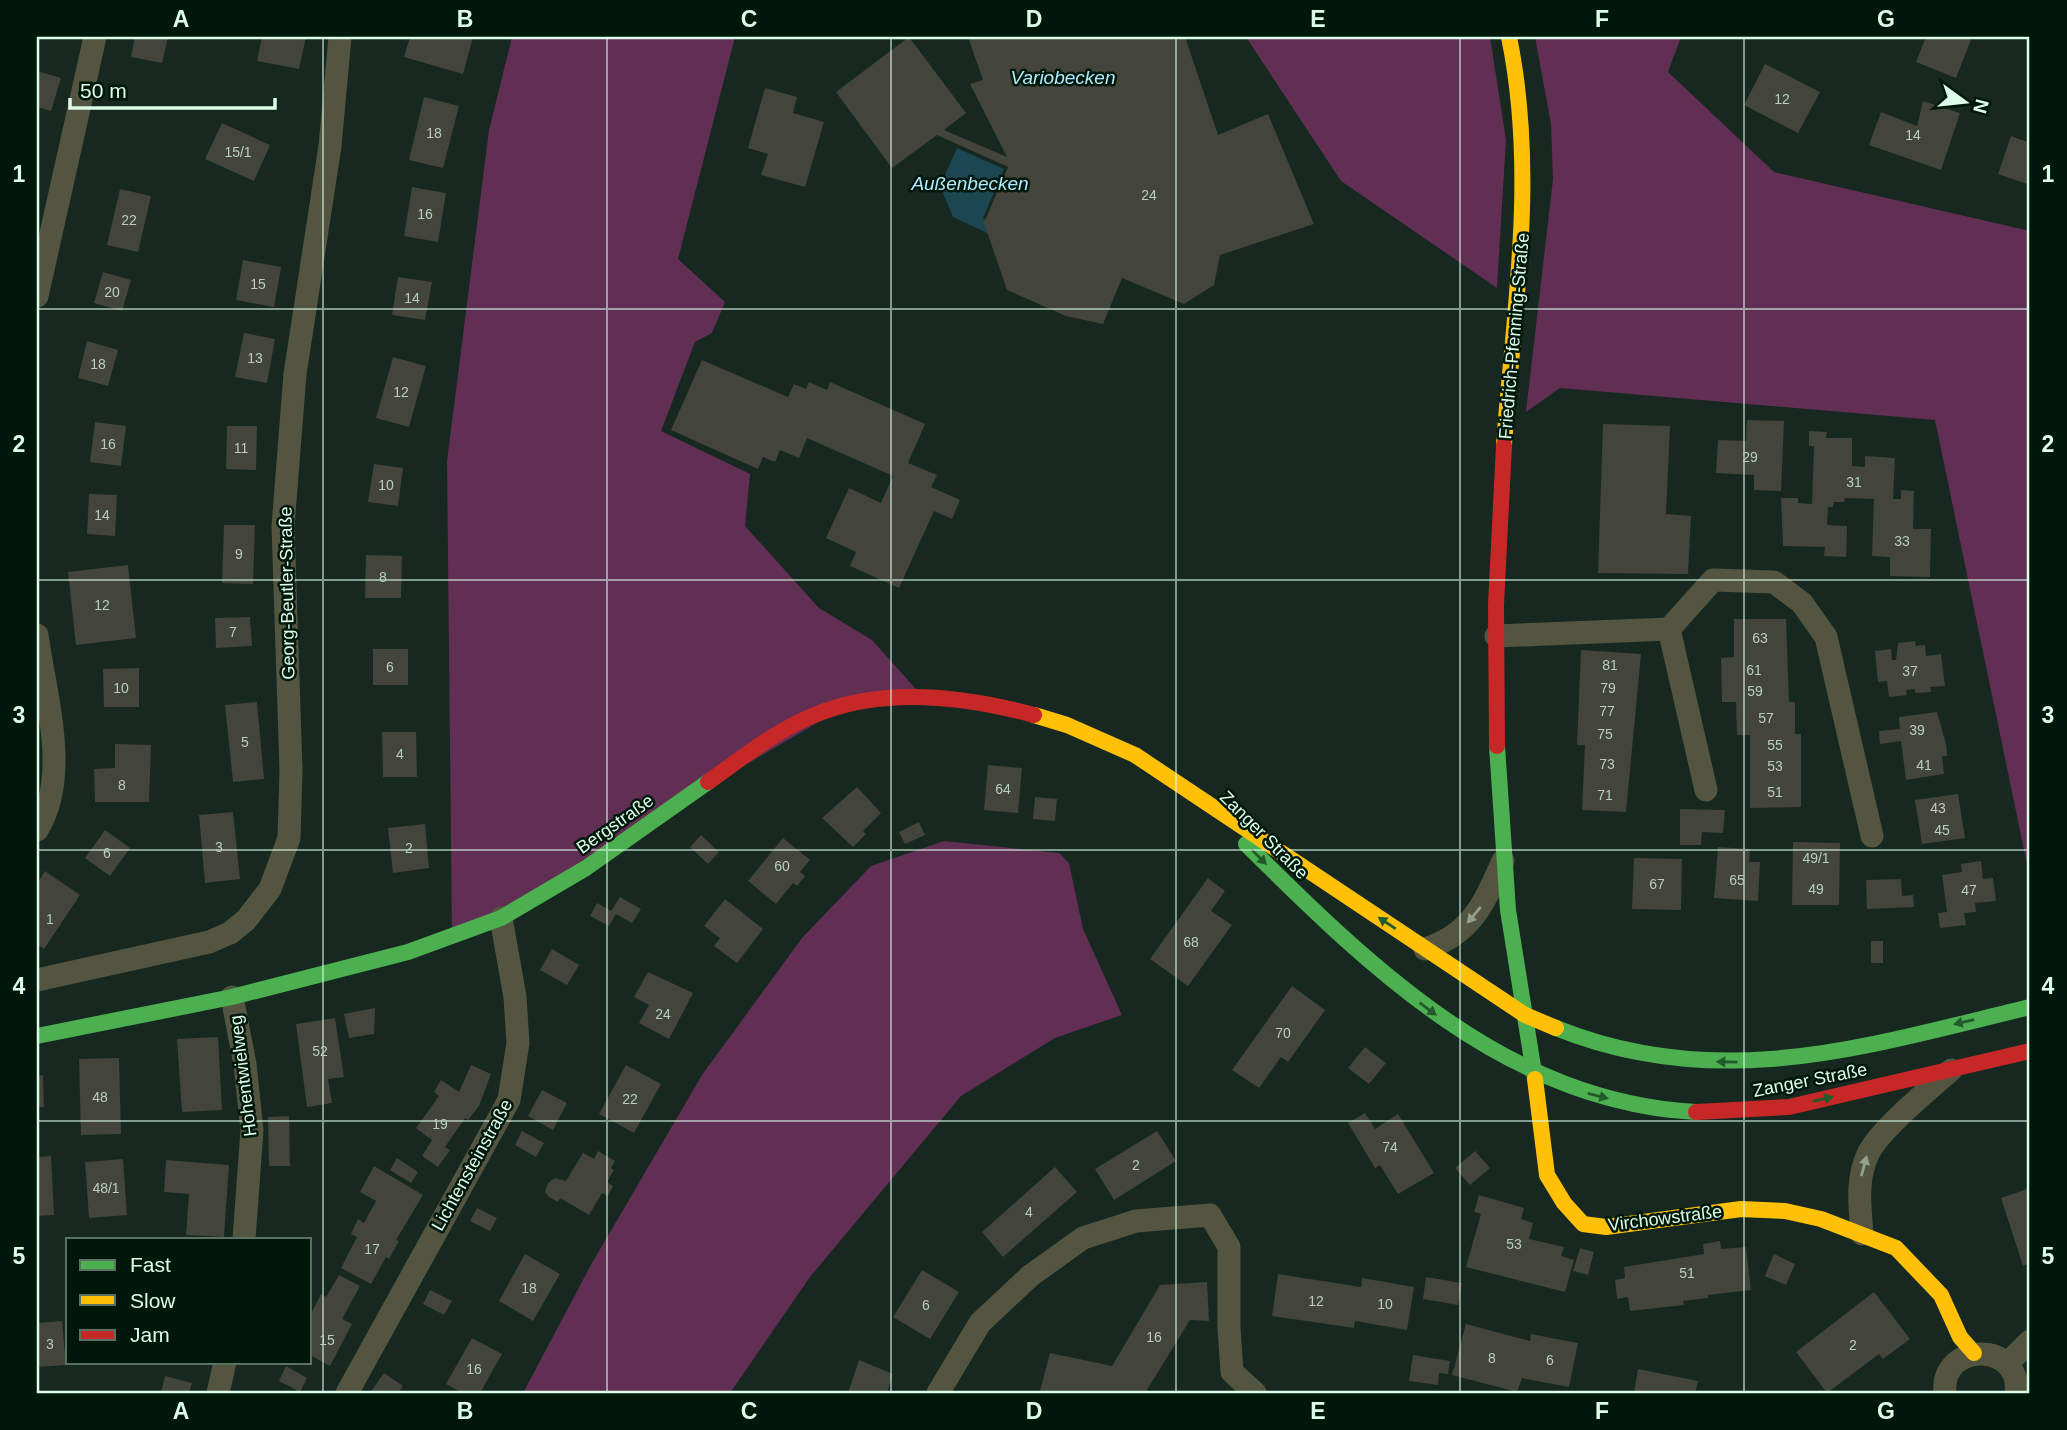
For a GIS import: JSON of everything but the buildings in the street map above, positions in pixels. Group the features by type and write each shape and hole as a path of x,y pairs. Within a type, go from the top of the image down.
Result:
{"street":[{"path":"37,296 95,37"},
{"name":"Georg-Beutler-Straße","path":"37,980 209,942 230,933 246,920 270,889 289,838 291,770 283,526 295,374 330,146 340,37"},
{"name":"Friedrich-Pfenning-Straße","path":"1509,37 1517,67 1527,159 1522,248 1505,427 1496,636 1503,861 1534,1075"},
{"path":"1496,636 1669,629 1713,580 1774,582 1802,603 1826,637 1872,835"},
{"path":"1669,629 1706,790"},
{"path":"37,635 55,776 51,803 37,830"},
{"name":"Bergstraße","path":"37,1036 232,997 408,952 501,918 586,868 775,735 815,715 849,704 924,698 996,703 1094,734 1135,755 1193,792"},
{"name":"Zanger Straße","path":"1193,792 1525,1015 1575,1036 1644,1055 1730,1062 1795,1057 2030,1007"},
{"name":"Zanger Straße","path":"1193,792 1334,932 1405,992 1463,1036 1534,1075 1566,1088 1666,1111 1719,1114 1779,1109 2030,1051"},
{"name":"Friedrich-Pfenning-Straße","path":"1425,949 1449,941 1461,931 1484,904 1503,861"},
{"name":"Lichtensteinstraße","path":"347,1393 509,1100 519,1043 515,997 501,918"},
{"name":"Hohentwielweg","path":"232,997 245,1064 252,1130 244,1238"},
{"path":"1862,1234 1859,1192 1868,1151 1910,1106 1954,1068"},
{"name":"Virchowstraße","path":"1534,1075 1547,1175 1564,1203 1583,1224 1606,1227 1741,1209 1785,1211 1862,1234 1896,1248 1941,1296 1967,1345"},
{"path":"938,1393 980,1323 1030,1276 1083,1238 1136,1221 1210,1215 1229,1247 1228,1328 1232,1372 1245,1388 1255,1393"},
{"path":"2007,1364 2030,1341"},
{"path":"1945,1393 1951,1368 1967,1345 2007,1364 2014,1374 2016,1393"},
{"path":"219,1393 225,1364"}],"shaded area":[{"path":"512,37 735,37 678,259 725,302 712,333 695,342 661,431 750,474 745,526 819,608 872,640 924,698 849,704 452,938 447,461 489,130"},
{"path":"1246,37 1490,37 1506,140 1497,288 1341,181"},
{"path":"1535,37 1681,37 1668,72 1774,172 2030,231 2030,879 1935,420 1560,388 1526,412 1553,179 1551,124"},
{"path":"944,841 1059,853 1069,863 1083,929 1122,1015 1055,1038 961,1096 810,1277 730,1393 523,1393 592,1263 702,1075 802,938 871,866"}],"water":[{"name":"Außenbecken","path":"957,148 1004,169 983,218 1007,230 1002,240 953,217 940,186"}],"traffic: fast":[{"path":"1497,746 1508,910 1535,1079"},
{"path":"37,1036 232,997 408,952 501,918 586,868 708,782"},
{"path":"1246,844 1343,937 1394,981 1448,1021 1504,1056 1564,1083 1628,1103 1696,1112"},
{"path":"1556,1028 1617,1048 1676,1058 1735,1061 1793,1057 1852,1048 2030,1007"}],"traffic: slow":[{"path":"1504,445 1521,241 1522,190 1517,88 1509,37"},
{"path":"1034,715 1067,725 1135,755 1525,1015 1556,1028"},
{"path":"1535,1079 1547,1175 1564,1203 1583,1224 1606,1227 1741,1209 1785,1211 1821,1219 1896,1248 1941,1295 1960,1337 1974,1353"}],"traffic: jam":[{"path":"1497,746 1496,605 1504,445"},
{"path":"708,782 758,746 798,722 838,707 866,701 894,697 951,699 1034,715"},
{"path":"1696,1112 1789,1107 2030,1051"}],"water label":[{"name":"Variobecken","path":"1063,77"}]}
